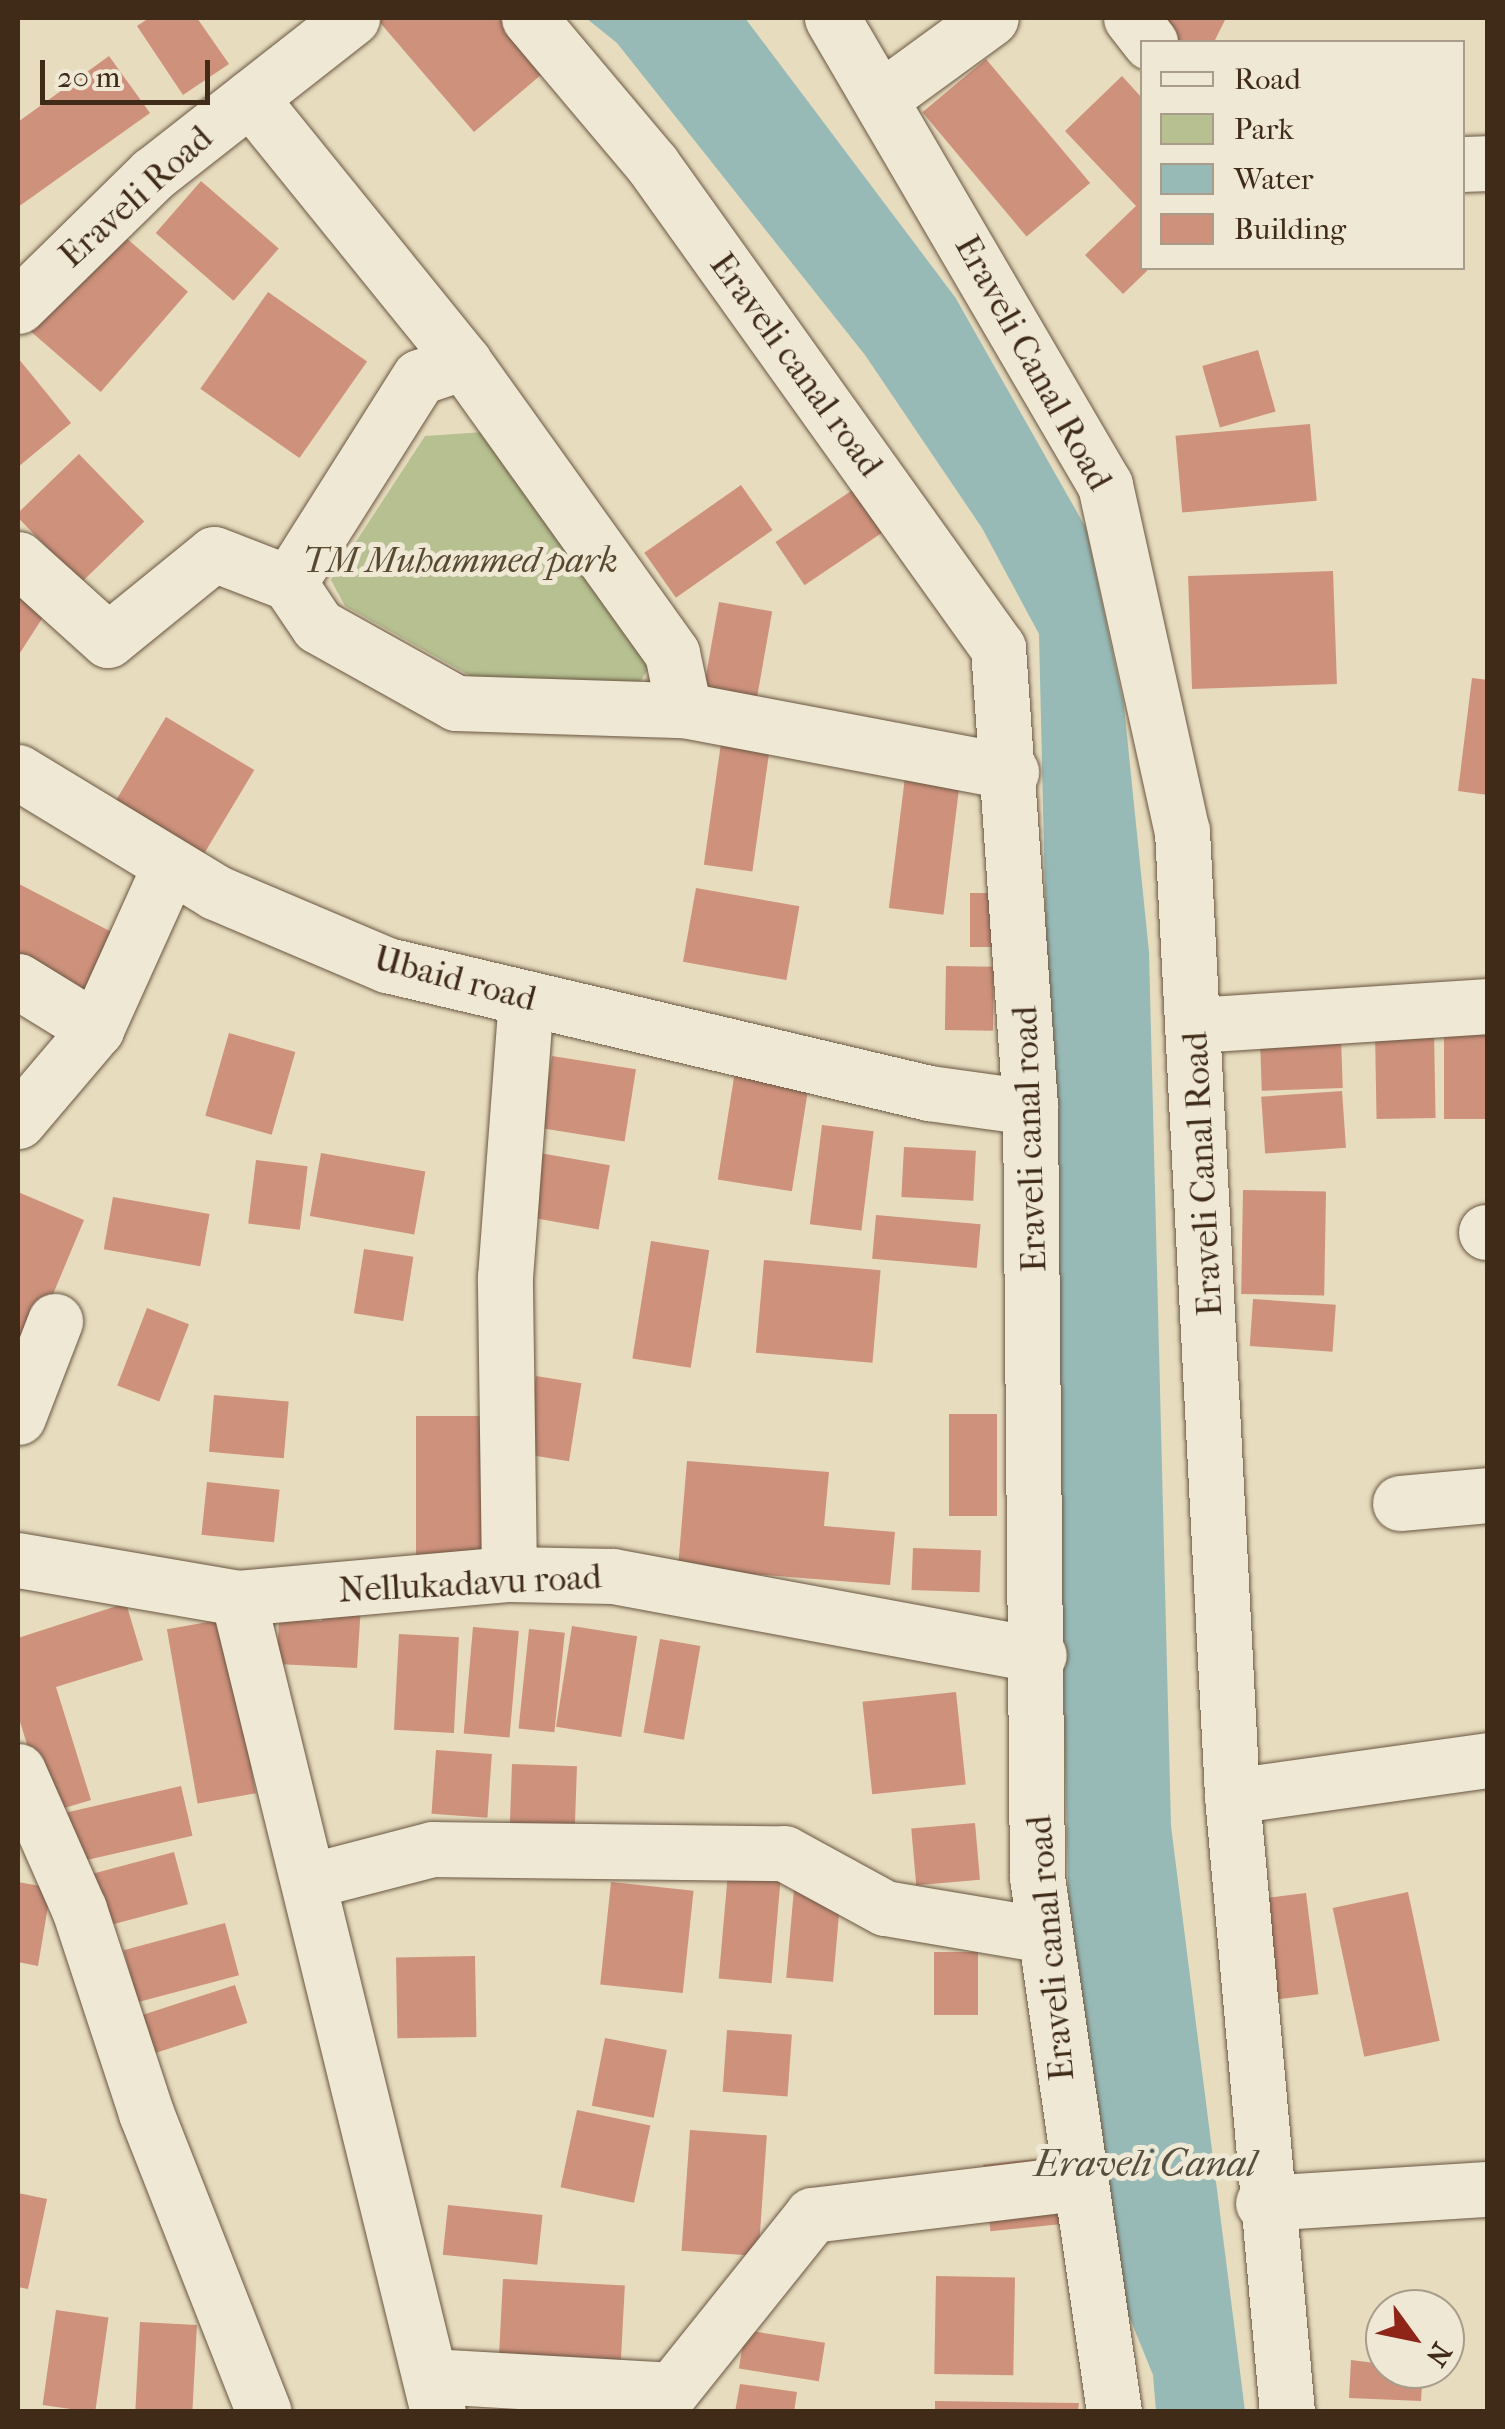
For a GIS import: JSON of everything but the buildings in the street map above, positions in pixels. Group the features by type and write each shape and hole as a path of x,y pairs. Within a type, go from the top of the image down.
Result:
{"street":[{"name":"Eraveli Road","path":"18,306 152,174 352,18"},
{"name":"Eraveli canal road","path":"528,18 652,164 998,648 1011,772 1030,1107 1044,1935 1075,2183 1114,2412"},
{"name":"Eraveli Canal Road","path":"832,18 884,96 1105,485 1182,831 1196,1025 1232,1796 1263,2203 1287,2412"},
{"path":"884,96 992,18"},
{"path":"1131,18 1148,40"},
{"path":"250,98 464,362 672,653 684,710"},
{"path":"289,583 419,377 464,362"},
{"path":"18,559 108,640 214,554 289,583 318,626 456,703 684,710 1011,772"},
{"name":"Ubaid road","path":"18,772 170,865 387,965 929,1093 1030,1107"},
{"path":"18,1121 96,1029 170,865"},
{"path":"18,981 96,1029"},
{"path":"509,1574 505,1277 526,1000"},
{"path":"1196,1025 1488,1006"},
{"path":"18,1417 55,1321"},
{"path":"1400,1503 1488,1495"},
{"name":"Nellukadavu road","path":"18,1560 238,1598 509,1574 614,1576 1039,1655"},
{"path":"238,1598 434,2394 672,2390 812,2215 1075,2183"},
{"path":"1232,1796 1488,1760"},
{"path":"18,1771 80,1910 146,2113 264,2412"},
{"path":"309,1881 433,1849 784,1853 885,1908 1044,1935"},
{"path":"1263,2203 1488,2190"}],"green space":[{"name":"TM Muhammed park","path":"484,432 652,663 636,688 483,683 345,606 331,580 425,436"}],"water":[{"name":"Eraveli Canal","path":"586,18 745,18 955,297 1086,528 1124,706 1149,952 1171,1826 1245,2411 1156,2411 1153,2375 1075,2183 1039,634 982,528 865,355 617,43"}]}
